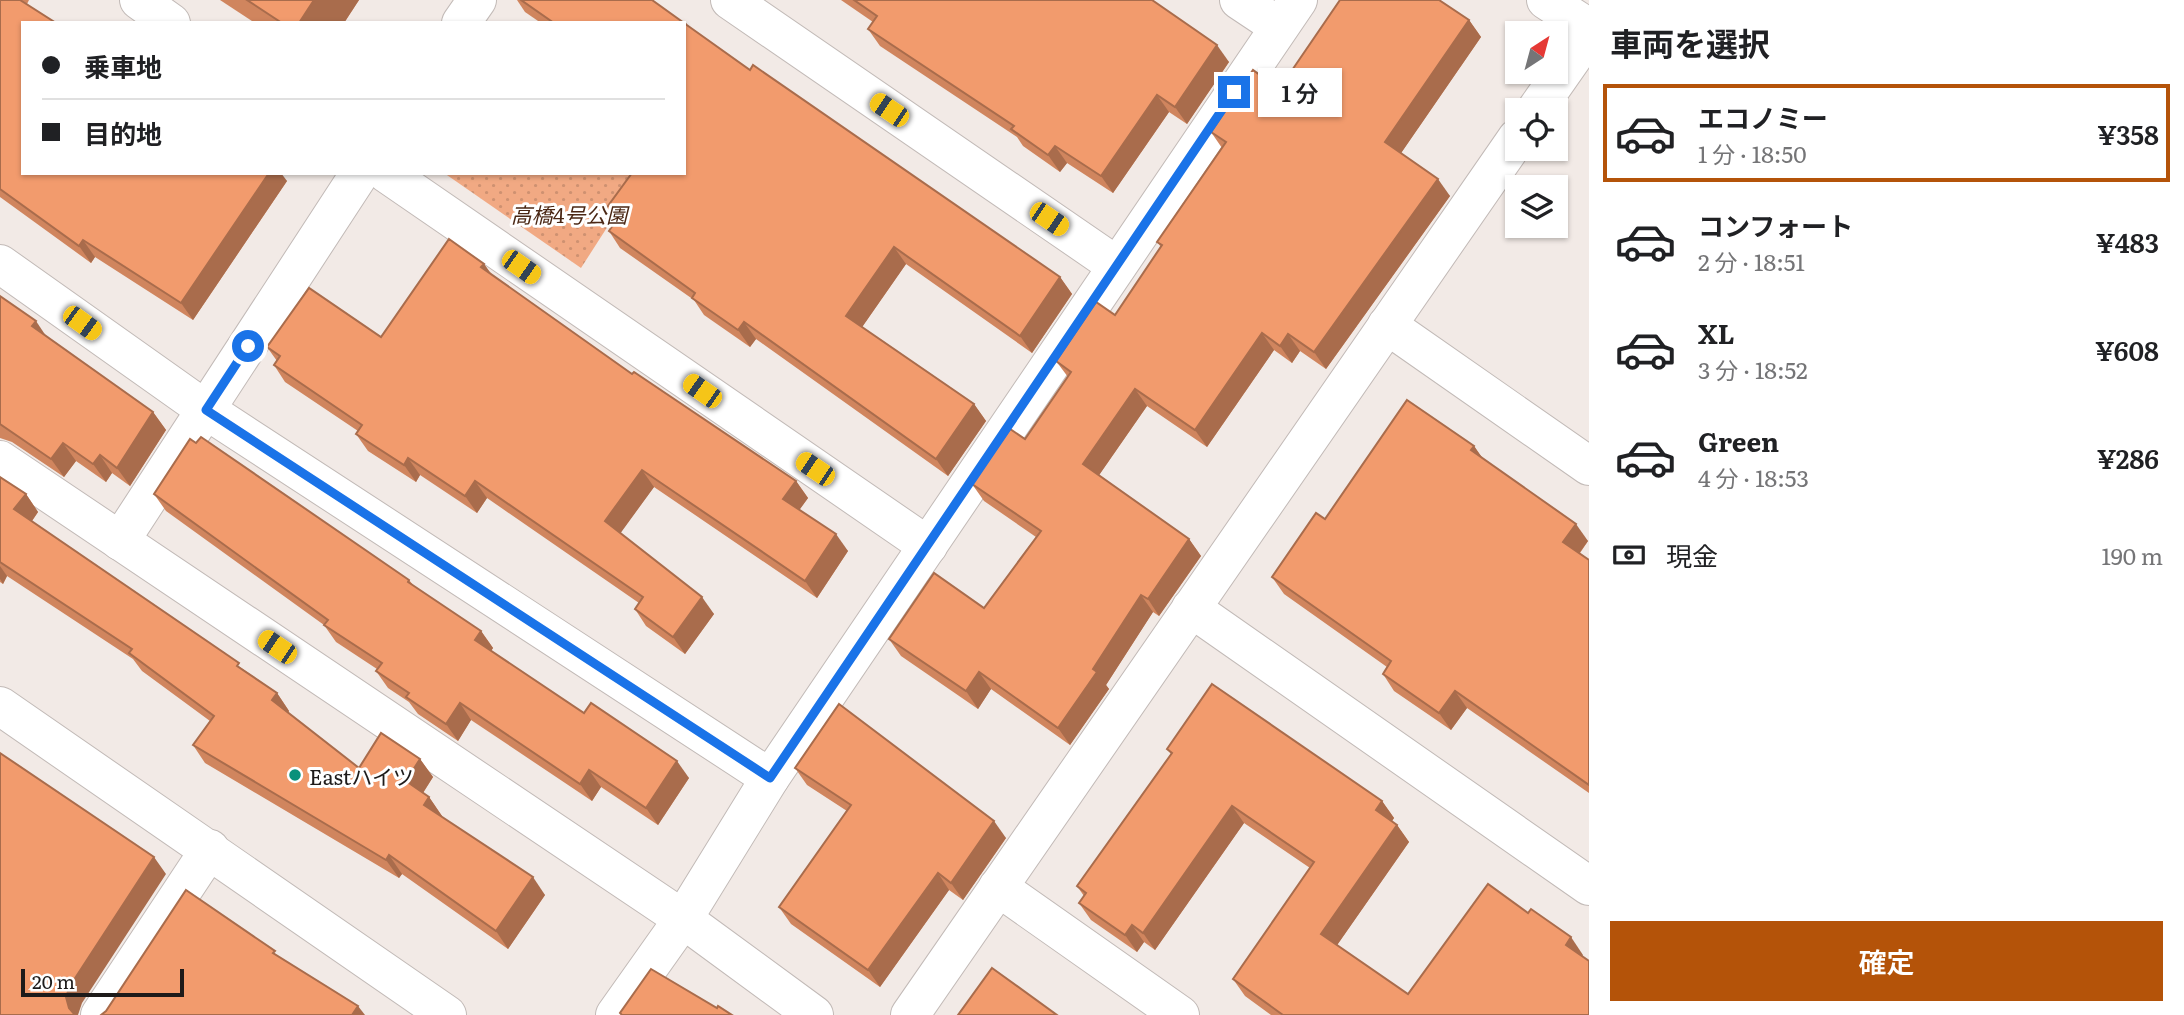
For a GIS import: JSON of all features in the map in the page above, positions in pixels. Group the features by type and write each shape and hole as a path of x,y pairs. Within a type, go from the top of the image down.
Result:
{"street":[{"path":"139,0 168,21"},
{"path":"462,21 477,0"},
{"path":"730,0 1117,266"},
{"path":"615,1015 683,919 770,778 1288,13 1239,0"},
{"path":"1546,0 1589,28"},
{"path":"1544,98 1589,34"},
{"path":"910,1015 1505,155"},
{"path":"120,541 359,175"},
{"path":"389,175 928,547"},
{"path":"0,264 206,410 770,778"},
{"path":"1387,325 1589,466"},
{"path":"0,460 683,919 814,1015"},
{"path":"1191,608 1589,886"},
{"path":"0,706 447,1015"},
{"path":"100,1015 210,849"},
{"path":"998,887 1180,1015"}],"green space":[{"name":"高橋4号公園","path":"447,175 641,175 581,268"}],"building":[{"path":"0,0 20,0 53,21 21,21 21,175 268,175 181,303 83,240 79,246 0,189"},
{"path":"247,0 314,0 300,21 279,21"},
{"path":"521,0 652,0 681,21 551,21"},
{"path":"854,0 1152,0 1217,45 1175,107 1157,95 1101,176 1055,146 1048,155 1011,129 1014,126 868,29 877,16"},
{"path":"1340,0 1439,0 1469,20 1385,142 1438,179 1314,352 1288,334 1280,346 1262,333 1195,430 1135,389 1083,464 1189,539 1148,599 1141,595 1093,669 1097,672 1058,728 979,672 966,691 889,639 934,573 984,608 1041,531 972,484 1010,429 1025,439 1071,372 1056,361 1096,302 1115,315 1162,245 1157,242 1226,142 1211,132 1253,70 1271,83 1278,74 1286,79"},
{"path":"686,24 750,70 753,65 1060,277 1020,336 894,247 846,316 974,404 936,459 744,322 738,330 692,298 695,293 609,231 617,219 605,210 631,175 686,175"},
{"path":"449,239 484,264 481,267 632,374 634,372 796,481 783,499 836,534 805,581 642,470 605,521 702,597 673,637 635,609 643,597 475,481 465,496 408,458 404,465 356,434 362,425 274,365 280,356 267,347 309,288 381,337"},
{"path":"0,296 36,321 32,326 153,412 117,468 100,455 93,464 63,443 51,459 0,424"},
{"path":"1407,400 1474,446 1471,450 1576,524 1563,542 1589,560 1589,785 1455,691 1439,713 1383,674 1391,661 1272,577 1316,513 1325,519"},
{"path":"201,437 481,631 475,640 584,713 591,703 677,761 646,808 589,770 580,784 460,703 446,724 406,697 409,693 376,671 382,663 324,625 328,620 154,494 190,439 196,443"},
{"path":"0,477 26,494 14,509 239,663 237,666 277,693 272,700 359,768 381,733 420,759 406,781 429,797 424,805 533,877 496,931 389,855 386,860 193,745 214,716 129,653 132,649 0,562"},
{"path":"1212,684 1382,801 1376,810 1397,825 1321,934 1408,994 1488,884 1528,913 1531,909 1571,937 1566,945 1589,961 1589,1015 1283,1015 1233,979 1314,862 1232,806 1143,933 1132,925 1125,935 1079,903 1086,893 1077,886 1172,753 1167,749"},
{"path":"839,704 994,821 951,883 938,873 868,970 779,907 851,805 795,768"},
{"path":"0,753 154,857 70,986 66,997 69,1008 75,1015 0,1015"},
{"path":"186,890 275,951 273,953 358,1006 352,1015 101,1015"},
{"path":"992,968 1057,1015 958,1015"},
{"path":"651,969 732,1015 622,1015 620,1013"}],"place":[{"name":"Eastハイツ","path":"295,775"}],"route":[{"path":"248,346 206,410 770,778 1234,92"}]}
